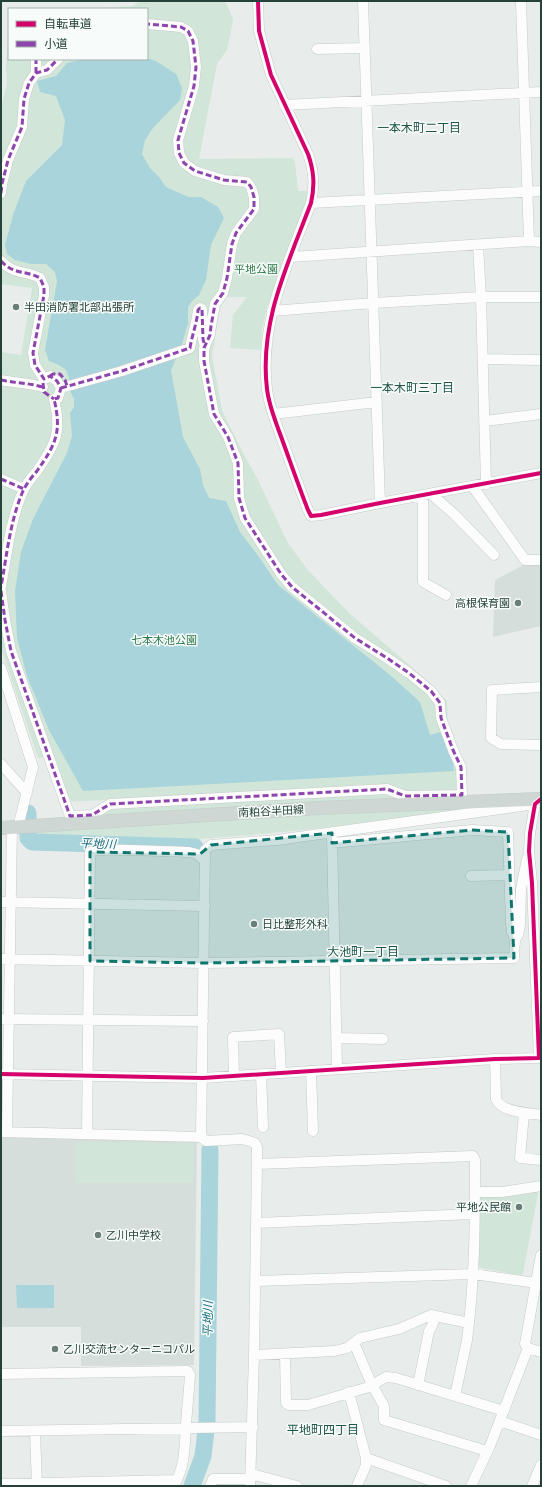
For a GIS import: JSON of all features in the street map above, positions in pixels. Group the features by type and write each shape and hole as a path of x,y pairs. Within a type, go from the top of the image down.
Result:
{"main road":[{"name":"南粕谷半田線","path":"17,827 320,808 539,801"}],"street":[{"path":"258,1 260,31 271,75 308,154 312,166 314,187 311,203 275,299 267,336 266,363 267,390 273,414 308,510 312,516 321,515 541,473"},
{"path":"363,1 380,503"},
{"path":"521,1 525,93 528,241"},
{"path":"1,591 3,618 11,651 70,816 92,816 110,804 142,802 387,789 406,796 462,795 461,767 453,750 442,718 440,703 431,691 387,658 355,638 292,587 281,574 245,518 239,498 238,463 228,436 214,414 204,361 205,347 210,335 215,304 223,293 232,244 236,233 254,209 254,197 251,187 247,182 224,180 195,171 184,163 179,153 178,140 194,86 196,67 193,42 188,31 181,27 148,24"},
{"path":"317,49 365,48"},
{"path":"1,193 8,160 22,126 24,99 29,84 36,73 36,60"},
{"path":"36,73 47,70 57,60"},
{"path":"284,105 541,92"},
{"path":"311,203 541,191"},
{"path":"291,257 528,241 541,242"},
{"path":"478,245 481,297 486,484"},
{"path":"1,261 14,271 24,272 40,278 44,287 44,295 33,353 35,365 46,381 44,392 54,399 58,418 58,430 55,443 24,489 12,522 1,587"},
{"path":"272,311 373,303 481,297 541,297"},
{"path":"54,399 58,398 66,386 122,371 190,348 193,330 197,321 198,310 200,308 202,309 202,339 205,347"},
{"path":"483,359 541,360"},
{"path":"1,380 15,383 57,381 66,386"},
{"path":"273,414 377,402"},
{"path":"485,421 541,414"},
{"path":"1,479 24,489"},
{"path":"473,487 525,560 541,560"},
{"path":"427,495 454,514 494,555"},
{"path":"427,495 423,582 446,595"},
{"path":"1,668 33,767 17,827 6,902 4,1132 201,1137 206,1141 242,1139 255,1143 257,1147 256,1281 251,1480"},
{"path":"541,687 492,690 491,732 491,738 500,744 541,745"},
{"path":"1,764 27,793"},
{"path":"4,1074 203,1078 495,1059 538,1058 532,883 529,851 530,833 539,801 411,820 332,838"},
{"path":"5,959 204,963 514,958 515,939 512,932 511,922 508,832 472,830 277,840 208,848 205,861 205,906 204,963 203,1021 203,1078 201,1137"},
{"path":"332,838 337,1069"},
{"path":"87,1134 91,903 90,852 93,850 189,852 197,854 205,861"},
{"path":"515,939 518,935 520,925 521,889 529,851"},
{"path":"471,876 509,875"},
{"path":"6,902 205,906"},
{"path":"5,1019 203,1021"},
{"path":"234,1076 233,1037 279,1034 281,1072"},
{"path":"336,1038 382,1039"},
{"path":"495,1059 496,1099 498,1103 503,1107 524,1113 541,1115"},
{"path":"311,1071 313,1131"},
{"path":"261,1074 263,1127"},
{"path":"524,1113 520,1158 541,1160"},
{"path":"257,1164 472,1156 475,1160 473,1274 468,1340 455,1396"},
{"path":"475,1192 502,1192 541,1186"},
{"path":"256,1223 474,1214"},
{"path":"541,1256 525,1344 528,1348 541,1352"},
{"path":"256,1281 473,1274 536,1283"},
{"path":"254,1354 334,1351 347,1348 360,1338 399,1329 431,1315 469,1322"},
{"path":"418,1385 429,1331 435,1316"},
{"path":"354,1343 372,1385 384,1406 384,1420 487,1451"},
{"path":"472,1486 500,1421 528,1348"},
{"path":"285,1354 286,1403 289,1405 308,1405 372,1385 386,1377 396,1378 504,1411"},
{"path":"1,1374 188,1371 190,1375 190,1428 185,1457 175,1483 37,1485 1,1484"},
{"path":"349,1392 366,1458 366,1465 357,1486"},
{"path":"500,1421 541,1435"},
{"path":"1,1431 253,1427"},
{"path":"35,1431 37,1485"},
{"path":"366,1458 446,1486"},
{"path":"532,1486 541,1465"},
{"path":"210,1486 213,1478 251,1480 296,1486"}],"highlighted area":[{"path":"472,830 508,832 514,958 204,963 90,961 90,852 200,854 211,845 332,833 332,843"}],"shaded area":[{"name":"高根保育園","path":"531,561 541,562 541,626 493,637 495,580"},
{"name":"乙川中学校","path":"1,1136 197,1143 194,1365 81,1366 81,1327 1,1327"}],"green space":[{"name":"七本木池公園","path":"140,1 225,1 233,18 231,32 227,50 217,64 199,159 292,158 295,162 298,191 309,191 308,199 267,307 262,330 261,350 230,348 233,315 247,297 227,297 220,308 212,356 222,410 288,543 307,569 349,613 413,668 447,701 448,726 462,759 466,774 467,792 406,794 388,787 62,802 46,757 38,758 1,648 1,352 21,355 32,288 1,284 1,108 7,84 6,65 8,48 8,60 148,60 148,8 102,8 133,6"},
{"path":"387,793 400,799 97,815 110,808"},
{"path":"504,805 315,829 201,839 195,845 35,839 32,836 32,830"},
{"path":"76,1142 193,1143 193,1183 76,1183"},
{"path":"539,1188 523,1274 520,1275 480,1268 479,1194"}],"water":[{"name":"七本木池公園","path":"148,58 156,61 176,74 182,88 180,100 153,128 145,140 142,154 150,168 166,187 188,197 201,197 218,207 224,218 211,245 206,280 199,295 188,307 188,324 181,347 171,370 183,437 200,469 203,485 209,498 226,501 240,532 278,585 390,675 420,702 430,735 440,732 453,762 454,771 83,791 49,730 27,676 17,638 15,591 21,552 33,519 67,453 72,436 70,413 74,407 74,399 71,393 69,378 66,370 49,361 45,350 57,281 55,272 46,264 31,264 15,260 7,254 5,245 14,212 26,181 62,145 65,120 56,96 40,92 37,81 56,76 67,63 80,60 148,60"},
{"path":"16,1285 54,1285 54,1308 17,1308"}],"waterway":[{"name":"平地川","path":"28,813 28,838 32,842 195,847"},
{"name":"平地川","path":"192,1486 203,1456 207,1422 210,1150"}],"marked path":[{"path":"1,591 11,651 70,816 92,815 110,804 387,789 405,796 462,795 461,767 441,718 440,703 431,691 409,673 355,638 292,587 281,574 245,518 239,498 238,463 228,437 214,414 204,361 204,348 210,335 215,304 223,293 227,278 232,244 236,233 254,209 254,197 251,187 247,182 224,180 195,171 184,163 179,153 178,140 194,86 196,67 193,41 188,31 181,27 148,24"},
{"path":"36,60 36,73"},
{"path":"1,193 8,160 22,127 24,99 29,83 36,73 47,70 57,60"},
{"path":"1,261 10,268 40,278 44,287 44,295 33,353 35,365 44,379 50,376 57,381 61,388 58,398 54,399 57,420 56,437 49,453 24,488 9,538 1,587"},
{"path":"61,388 122,371 190,348 198,310 200,308 202,309 203,339 205,347"},
{"path":"50,376 53,374 60,374 65,380 67,386"},
{"path":"1,380 43,387"},
{"path":"43,383 44,392 54,399"},
{"path":"1,479 24,489"}],"cycle path":[{"path":"258,1 259,31 271,75 308,154 312,166 313,190 311,203 277,294 267,340 266,364 267,389 271,409 301,493 311,516 541,473"},
{"path":"1,1074 203,1078 495,1059 539,1058 532,883 529,851 530,833 535,804 541,799"}],"place":[{"name":"半田消防署北部出張所","path":"16,307"},
{"name":"高根保育園","path":"518,603"},
{"name":"日比整形外科","path":"254,924"},
{"name":"平地公民館","path":"519,1207"},
{"name":"乙川中学校","path":"98,1235"},
{"name":"乙川交流センターニコパル","path":"55,1349"}],"district":[{"name":"一本木町二丁目","path":"419,128"},
{"name":"一本木町三丁目","path":"412,388"},
{"name":"大池町一丁目","path":"363,952"},
{"name":"平地町四丁目","path":"323,1430"}],"park label":[{"name":"平地公園","path":"256,269"}]}
